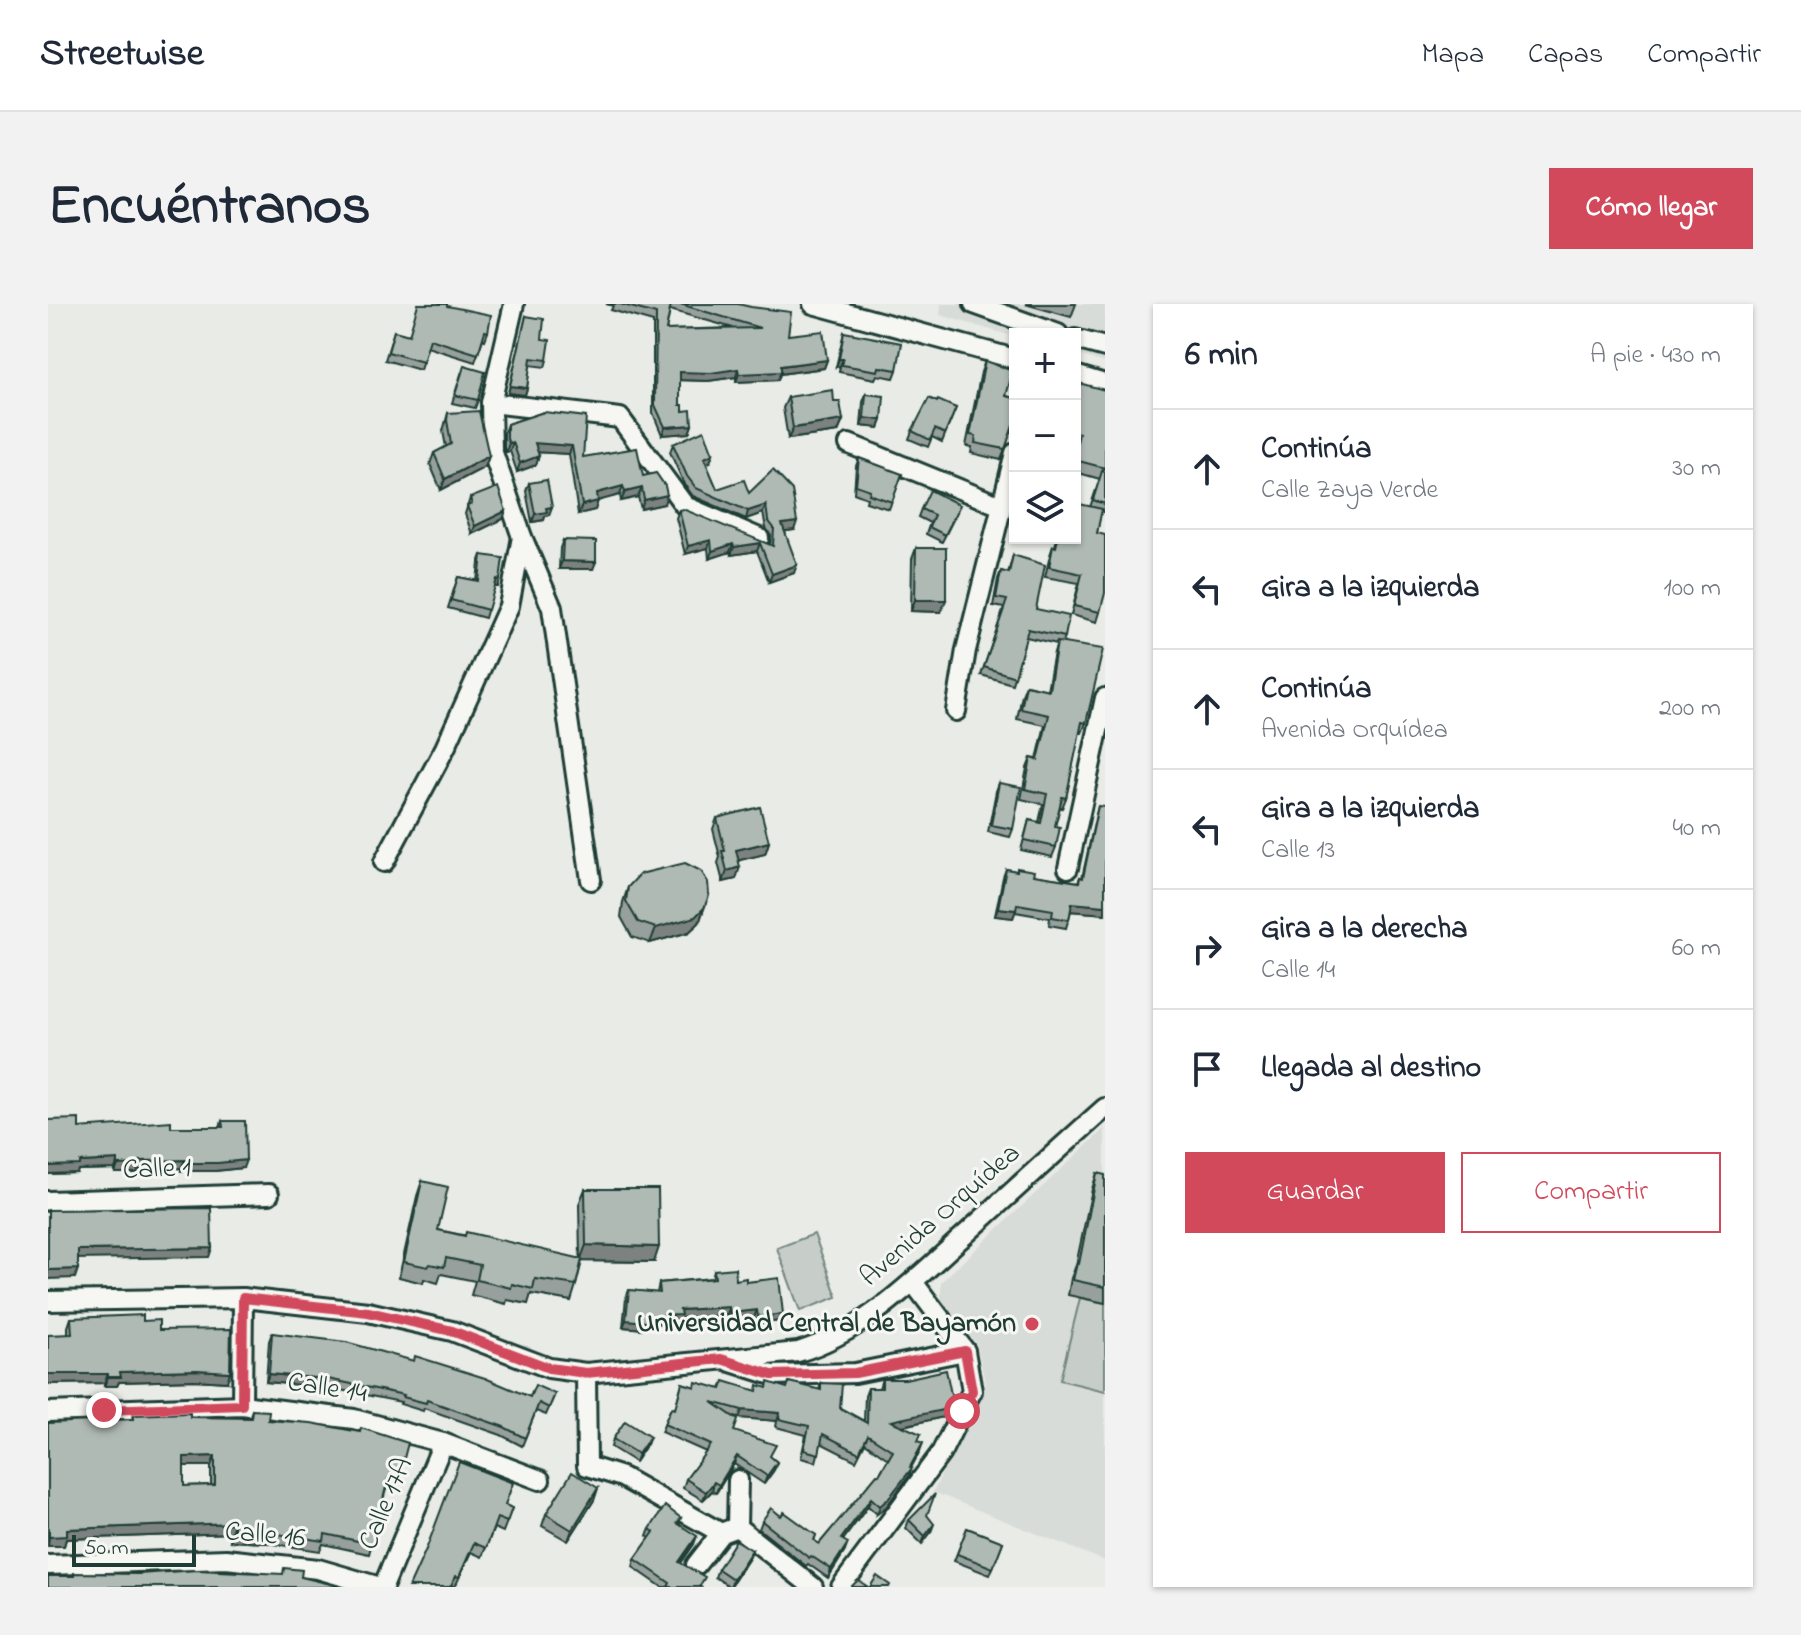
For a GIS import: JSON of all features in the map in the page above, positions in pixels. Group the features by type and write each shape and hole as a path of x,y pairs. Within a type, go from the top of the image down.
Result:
{"street":[{"path":"514,304 491,403 492,450 522,537 552,608 591,880"},
{"path":"813,304 1009,357"},
{"path":"974,304 1041,328"},
{"path":"1081,341 1105,347"},
{"path":"1081,377 1105,384"},
{"path":"491,403 620,418 685,506 759,538"},
{"path":"849,444 1001,506"},
{"path":"956,711 966,650 1010,472"},
{"path":"384,862 445,748 509,606 522,537"},
{"path":"1068,868 1105,698"},
{"name":"Avenida Orquídea","path":"48,1301 243,1298 368,1312 452,1331 549,1368 586,1373 798,1352 824,1344 851,1330 913,1282 1105,1108"},
{"name":"Calle 1","path":"48,1201 269,1194"},
{"path":"841,1587 941,1453 972,1391 965,1351 913,1282"},
{"path":"242,1405 243,1298"},
{"path":"721,1359 772,1375 855,1373 965,1351"},
{"path":"586,1373 587,1466 622,1477 729,1530 813,1587"},
{"name":"Calle 14","path":"48,1412 242,1405 354,1419 443,1443 540,1480"},
{"name":"Calle 17A","path":"381,1587 443,1443"},
{"path":"696,1565 729,1530 738,1480"},
{"name":"Calle 16","path":"48,1565 226,1559 318,1569 381,1587"}],"shaded area":[{"path":"941,304 1105,304 1105,363 1081,356 1081,328 1009,328 1009,335 940,315"},
{"name":"Universidad Central de Bayamón","path":"1105,1128 1105,1561 933,1492 985,1383 977,1345 941,1304 941,1282"},
{"path":"814,1234 837,1297 800,1311 777,1248"},
{"path":"1080,1298 1105,1303 1105,1391 1060,1380"}],"building":[{"path":"418,304 447,304 491,315 488,332 485,331 478,354 430,339 423,362 388,352 394,331 409,335"},
{"path":"620,304 671,304 666,330 760,328 680,304 738,304 791,312 788,335 823,331 827,360 781,366 781,372 739,374 738,369 711,373 680,372 680,405 683,405 683,411 691,410 692,425 665,427 655,405 656,314"},
{"path":"526,316 544,319 542,339 550,340 547,360 531,358 527,388 510,386"},
{"path":"844,332 902,343 897,370 879,367 878,371 842,365 843,359 839,359"},
{"path":"985,361 1009,370 1006,396 1009,397 1009,437 1005,449 975,443 976,436 970,435"},
{"path":"464,366 485,372 478,400 455,395"},
{"path":"1081,384 1105,390 1105,468 1081,462"},
{"path":"833,390 834,402 840,402 843,420 793,428 788,397"},
{"path":"866,394 884,396 882,420 864,418"},
{"path":"929,398 956,408 945,434 935,429 930,440 912,431"},
{"path":"479,411 489,456 445,479 434,453 451,444 448,413"},
{"path":"544,412 586,417 583,457 637,448 643,476 656,473 667,495 644,500 642,488 625,492 623,486 597,493 598,501 582,505 572,446 535,443 539,456 520,463 513,442 509,443 507,439 507,424"},
{"path":"704,430 713,454 704,458 717,489 744,480 749,493 773,470 792,490 797,522 782,524 797,565 772,574 760,543 734,547 733,544 712,551 711,540 688,546 679,510 683,509 773,546 774,528 768,520 766,505 748,511 696,488 687,476 673,444"},
{"path":"859,458 902,474 892,502 869,494 870,490 856,485"},
{"path":"1102,471 1105,472 1105,504 1093,500"},
{"path":"547,480 552,507 546,508 547,512 535,514 529,483"},
{"path":"498,487 506,511 475,526 467,506 472,504 470,498"},
{"path":"930,490 960,505 945,535 929,527 934,515 921,509"},
{"path":"1081,504 1102,509 1097,533 1105,535 1105,593 1100,612 1074,606 1082,574 1049,567 1053,546 1057,544 1081,544"},
{"path":"563,540 596,541 596,562 562,561"},
{"path":"916,548 946,548 946,600 915,600"},
{"path":"482,555 503,558 500,580 497,579 488,610 451,600 458,577 479,581"},
{"path":"1013,555 1045,565 1036,609 1069,616 1065,637 1028,629 1015,677 984,667 1007,600 996,598 1001,571 1009,573"},
{"path":"1057,642 1103,649 1086,723 1082,722 1066,798 1062,797 1055,826 1060,827 1056,847 1024,840 1029,820 1041,823 1047,794 1025,789 1031,758 1038,760 1049,715 1021,709 1026,685 1049,690"},
{"path":"999,783 1021,787 1013,829 991,825"},
{"path":"1098,806 1105,807 1105,906 1072,903 1069,920 1052,917 1053,910 1017,904 1016,910 998,908 1006,869 1034,871 1033,875 1079,882 1080,877 1083,878"},
{"path":"760,807 769,842 736,850 740,867 727,871 717,818"},
{"path":"685,863 701,871 708,882 709,895 704,908 695,917 656,928 638,922 626,901 628,887 640,874"},
{"path":"79,1119 79,1128 171,1121 171,1127 223,1127 222,1121 245,1121 246,1160 218,1163 140,1161 140,1164 118,1165 118,1160 48,1166 48,1120"},
{"path":"1097,1173 1105,1175 1105,1287 1073,1280"},
{"path":"422,1181 448,1187 438,1230 465,1236 466,1232 582,1259 576,1285 535,1279 533,1289 512,1284 511,1288 477,1280 480,1265 446,1258 444,1267 404,1262"},
{"path":"585,1189 658,1189 659,1247 586,1245"},
{"path":"211,1208 212,1248 78,1250 78,1269 48,1270 48,1210"},
{"path":"735,1268 736,1280 746,1278 746,1282 779,1278 783,1314 758,1317 757,1310 730,1313 729,1307 680,1310 681,1315 646,1316 646,1322 626,1320 629,1290 660,1293 659,1283 715,1278 714,1270"},
{"path":"143,1315 143,1321 159,1320 159,1330 231,1329 230,1372 120,1372 121,1377 108,1377 108,1374 48,1374 48,1335 72,1334 71,1318"},
{"path":"272,1333 346,1342 414,1361 415,1356 485,1378 530,1397 535,1385 555,1394 549,1408 539,1403 525,1438 504,1427 427,1400 426,1403 404,1395 328,1379 269,1374"},
{"path":"946,1370 952,1399 946,1403 947,1409 891,1421 921,1434 918,1441 923,1443 912,1468 888,1499 880,1506 871,1498 841,1539 848,1543 831,1569 811,1556 809,1558 762,1521 771,1508 781,1516 784,1512 816,1535 814,1540 819,1544 879,1475 893,1451 868,1435 859,1453 823,1434 819,1454 804,1450 809,1426 779,1419 780,1413 742,1410 712,1402 738,1420 734,1431 776,1445 770,1456 777,1462 767,1476 737,1456 719,1485 714,1482 706,1492 686,1479 711,1445 664,1424 671,1408 675,1409 682,1383 695,1387 696,1382 721,1389 724,1381 757,1391 758,1385 767,1388 768,1382 787,1388 789,1382 821,1390 821,1383 842,1384 840,1408 867,1423 868,1388 882,1388 882,1379 905,1379"},
{"path":"252,1410 269,1411 268,1420 311,1423 360,1432 361,1428 408,1443 398,1481 388,1479 372,1544 325,1534 324,1541 234,1531 234,1523 67,1529 67,1536 49,1537 48,1423 190,1413 190,1417 251,1418","holes":["215,1456 215,1485 184,1486 184,1457"]},
{"path":"625,1421 650,1437 638,1454 613,1439"},
{"path":"459,1462 513,1483 505,1505 512,1508 507,1522 497,1518 486,1548 474,1543 459,1577 456,1576 450,1587 409,1587 427,1547"},
{"path":"572,1472 598,1488 572,1530 546,1514"},
{"path":"935,1494 927,1515 934,1524 925,1536 909,1520"},
{"path":"665,1506 681,1518 677,1523 697,1536 679,1562 705,1577 699,1587 668,1587 670,1583 635,1559 654,1532 650,1529"},
{"path":"967,1528 1003,1542 993,1568 957,1554"},
{"path":"736,1540 752,1550 733,1579 718,1569"},
{"path":"284,1568 302,1570 301,1577 343,1587 48,1587 48,1576 74,1576 74,1573 138,1574 198,1570 283,1574"},
{"path":"877,1576 890,1585 889,1587 870,1587"},
{"path":"858,1580 868,1587 851,1587"}],"place":[{"name":"Universidad Central de Bayamón","path":"1032,1324"}],"route":[{"path":"104,1410 242,1405 243,1298 368,1312 452,1331 549,1368 586,1373 721,1359 772,1375 855,1373 965,1351 972,1391 962,1411"}]}
